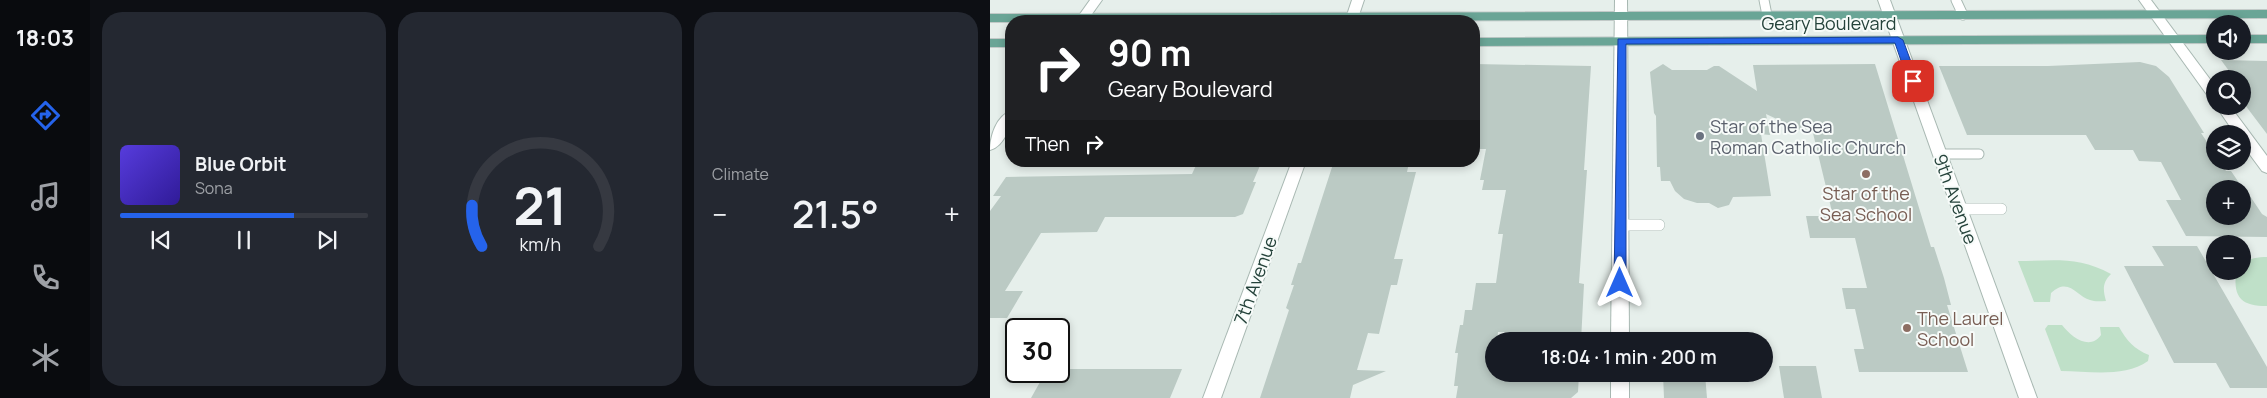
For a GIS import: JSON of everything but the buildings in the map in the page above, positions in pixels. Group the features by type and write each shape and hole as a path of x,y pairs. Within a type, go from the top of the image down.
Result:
{"main road":[{"name":"Geary Boulevard","path":"1480,18 2267,14"},
{"name":"Geary Boulevard","path":"990,18 1005,18"},
{"name":"Geary Boulevard","path":"1480,42 2206,39"},
{"path":"2251,39 2267,39"},
{"path":"990,43 1005,43"}],"street":[{"path":"1085,15 1096,0"},
{"path":"1352,15 1358,0"},
{"path":"1620,332 1621,0"},
{"name":"9th Avenue","path":"1884,0 2028,398"},
{"path":"2145,0 2206,84"},
{"path":"2229,115 2267,167"},
{"path":"990,145 1005,124"},
{"name":"7th Avenue","path":"1212,398 1297,167"},
{"path":"1620,382 1620,398"}],"lane":[{"path":"1764,0 1767,15"},
{"path":"1956,0 1963,15"},
{"path":"1940,154 1979,154"},
{"path":"1960,209 2001,209"},
{"path":"1620,225 1659,225"}],"green space":[{"path":"2267,257 2267,306 2246,302 2241,299 2236,289 2235,280 2251,280 2251,259"},
{"path":"2055,260 2088,264 2099,268 2111,274 2106,280 2104,287 2106,301 2090,300 2063,286 2051,293 2050,302 2034,302 2018,261"},
{"path":"2048,325 2062,325 2075,338 2086,342 2097,340 2101,335 2100,327 2119,327 2131,344 2149,355 2148,361 2128,370 2117,372 2061,371 2045,329"}],"place":[{"name":"Star of the Sea Roman Catholic Church","path":"1700,136"},
{"name":"Star of the Sea School","path":"1866,174"},
{"name":"The Laurel School","path":"1907,328"}],"route":[{"path":"1620,283 1621,41 1898,40 1913,81"}]}
